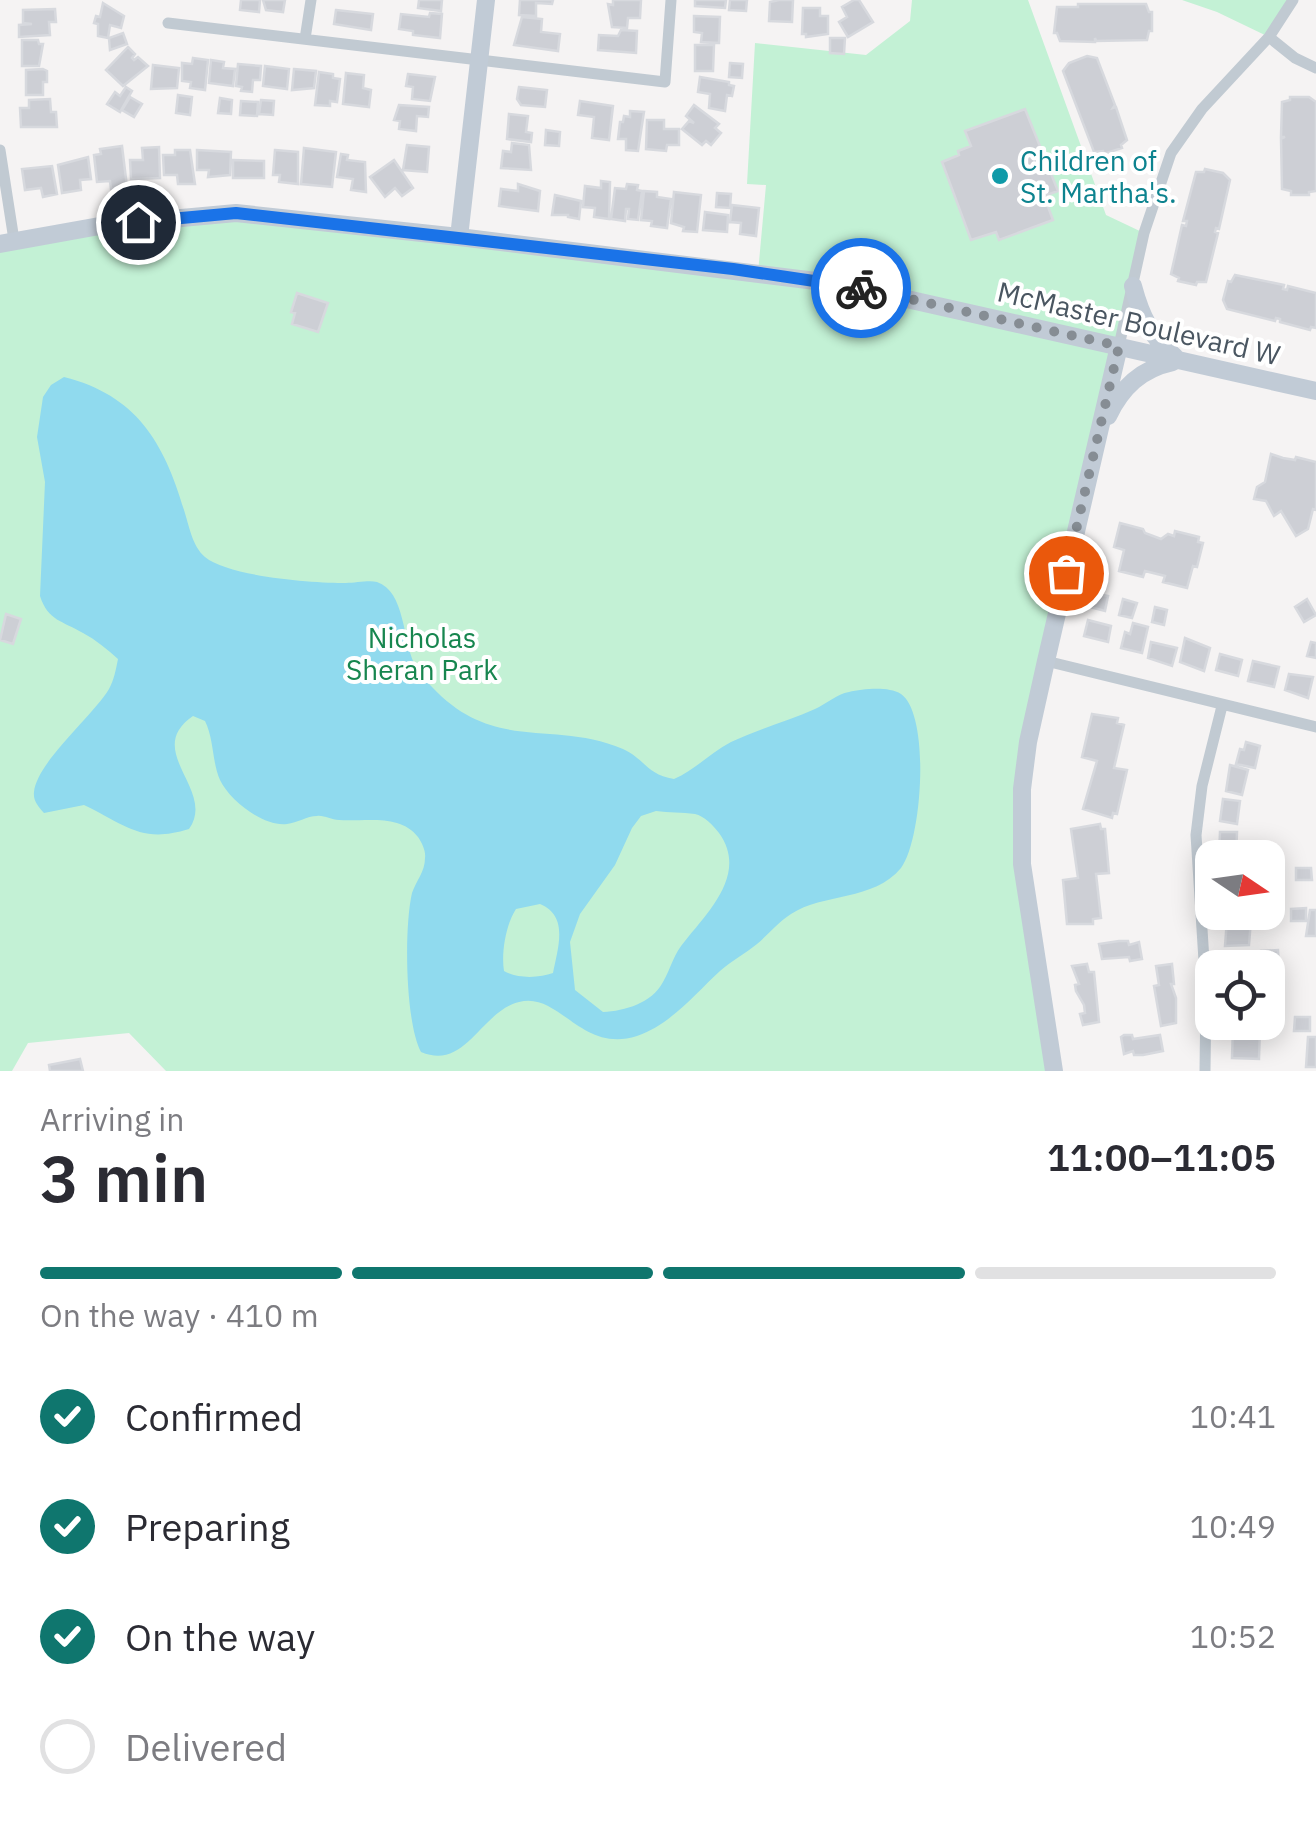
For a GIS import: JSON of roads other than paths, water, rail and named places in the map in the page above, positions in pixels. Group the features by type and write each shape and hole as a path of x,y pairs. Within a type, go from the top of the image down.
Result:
{"street":[{"path":"305,40 310,0"},
{"path":"459,237 486,0"},
{"path":"168,23 665,82 670,0"},
{"path":"1054,1071 1029,926 1020,823 1028,742 1155,195 1172,150 1202,108 1269,37 1294,0"},
{"path":"1269,37 1295,58 1316,68"},
{"path":"0,150 7,242"},
{"name":"McMaster Boulevard W","path":"7,242 105,225 236,213 459,237 840,284 1316,391"},
{"path":"1132,286 1149,330 1180,360"},
{"path":"1099,434 1129,382 1144,371 1180,360"},
{"path":"1046,662 1316,727"},
{"path":"1205,1071 1207,1010 1196,835 1202,786 1222,706"}],"water":[{"path":"64,377 89,385 128,409 143,425 167,463 194,541 205,557 233,570 273,578 332,583 374,581 386,587 398,606 410,654 420,673 455,708 479,721 525,732 598,740 623,749 658,774 674,779 731,742 845,693 875,689 901,694 917,726 920,779 914,832 901,868 890,879 863,892 791,914 671,1016 637,1036 601,1037 546,1005 519,1002 505,1008 450,1054 421,1052 412,1019 407,950 409,908 425,855 421,842 410,829 381,820 320,816 278,824 258,817 225,788 217,773 205,721 193,716 179,729 175,743 194,800 195,814 189,829 146,833 84,805 44,813 36,803 37,780 109,689 118,659 52,616 40,596 45,482 37,437 43,397 51,385","holes":["656,811 695,814 711,824 727,848 727,877 714,904 678,950 658,989 637,1004 603,1012 575,990 570,942 580,914 615,865 632,828 641,816","540,904 549,909 558,924 553,973 528,977 504,971 505,939 512,915 516,909"]}],"place":[{"name":"Children of St. Martha's.","path":"1000,176"}],"park label":[{"name":"Nicholas Sheran Park","path":"422,653"}]}
